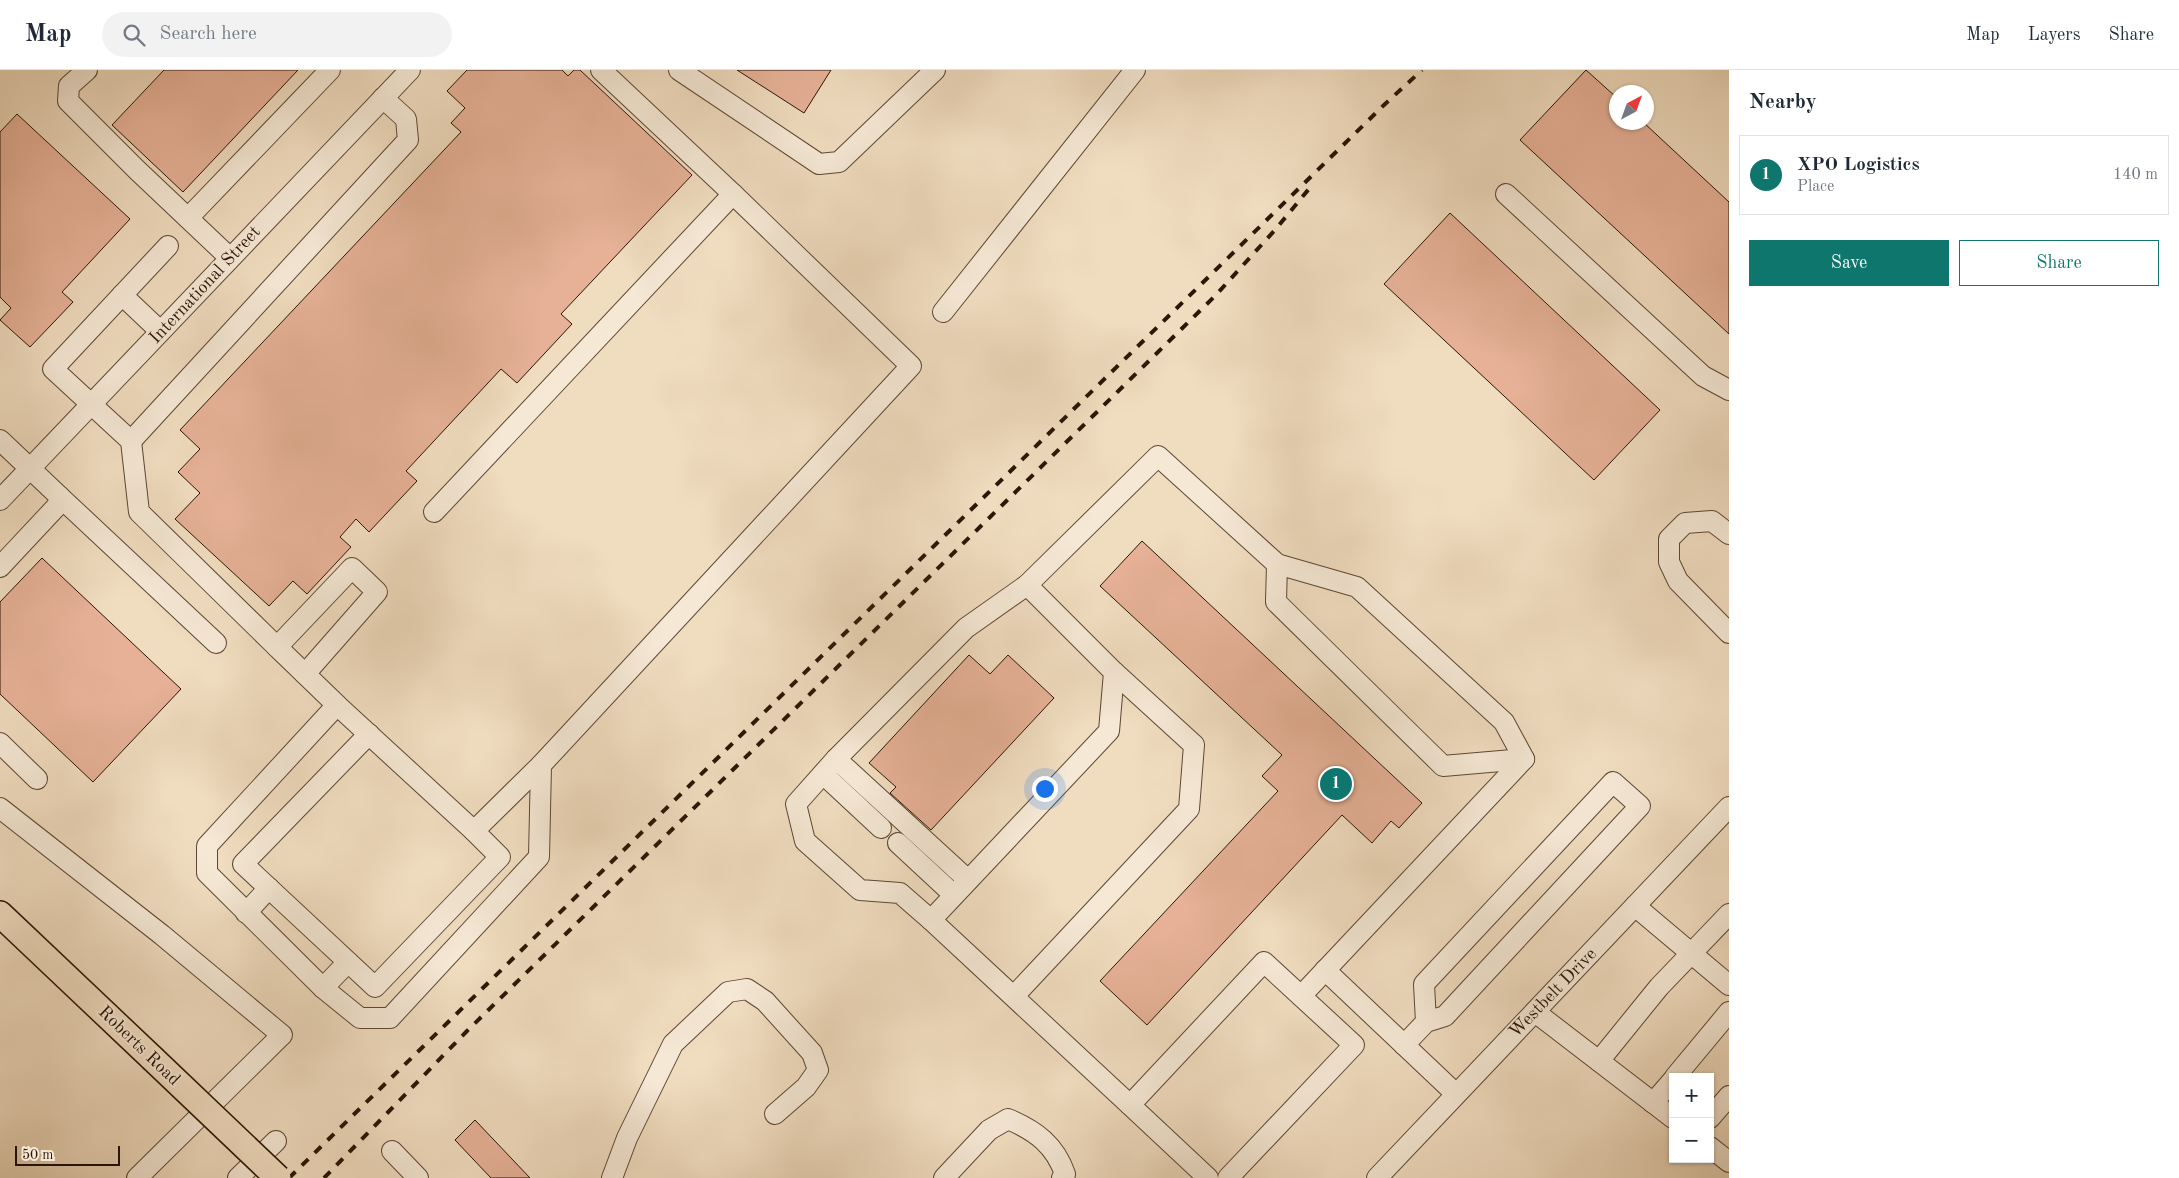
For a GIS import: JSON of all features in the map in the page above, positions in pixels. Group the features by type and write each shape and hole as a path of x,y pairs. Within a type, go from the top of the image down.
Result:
{"main road":[{"name":"Roberts Road","path":"0,914 278,1178"}],"street":[{"path":"86,70 69,86 68,101 109,143 230,258"},
{"path":"188,218 330,70"},
{"name":"International Street","path":"0,500 410,70"},
{"path":"474,831 541,765 911,366 601,70"},
{"path":"679,70 819,164 839,162 935,70"},
{"path":"943,312 1135,70"},
{"path":"131,441 408,140 406,119 383,98"},
{"path":"434,512 733,194"},
{"path":"1506,194 1703,376 1729,390"},
{"path":"168,246 53,369 131,441 139,512 304,674 500,856 375,986 243,864 368,734"},
{"path":"122,294 160,331"},
{"path":"0,440 216,643"},
{"path":"1208,1178 1014,996 900,893 860,890 806,841 796,804 836,759 966,628 1027,585 1158,456 1277,564 1357,587 1504,722 1524,759"},
{"path":"0,567 58,505 60,496"},
{"path":"1729,534 1712,521 1685,523 1670,539 1669,562 1678,581 1729,633"},
{"path":"1277,564 1276,602 1443,766 1524,759"},
{"path":"277,646 352,568 378,592 304,674"},
{"path":"1014,996 1190,809 1194,745 1114,672 1027,585"},
{"path":"931,920 1109,731 1114,672"},
{"path":"337,705 207,846 207,873 323,988 360,1018 390,1018 540,857 541,765"},
{"path":"0,743 38,779"},
{"path":"836,759 968,880"},
{"path":"1301,996 1524,759"},
{"path":"823,774 882,828"},
{"path":"1404,1045 1426,1022 1445,1016 1640,806 1613,782 1424,984 1426,1022"},
{"name":"Westbelt Drive","path":"1377,1178 1729,807"},
{"path":"0,808 162,935 282,1036 137,1178"},
{"path":"898,843 954,895"},
{"path":"246,913 269,888"},
{"path":"1635,906 1729,986"},
{"path":"1599,1061 1659,987 1729,914"},
{"path":"323,988 348,962"},
{"path":"1130,1105 1264,962 1354,1045 1228,1178"},
{"path":"1325,970 1456,1094"},
{"path":"612,1178 628,1138 673,1044 728,992 747,988 765,1001 812,1053 818,1070 806,1087 775,1114"},
{"path":"1535,1012 1669,1115"},
{"path":"1678,1073 1729,1012"},
{"path":"1653,1103 1669,1085"},
{"path":"1714,1113 1729,1096"},
{"path":"944,1178 988,1130 1008,1120 1030,1128 1059,1156 1065,1174 1062,1178"},
{"path":"238,1178 276,1141"},
{"path":"1714,1150 1729,1162"},
{"path":"392,1151 418,1178"}],"building":[{"path":"164,70 298,70 183,192 112,125"},
{"path":"467,70 562,70 568,76 574,70 580,70 692,175 561,314 572,324 517,383 501,369 406,471 417,481 369,532 356,519 340,537 351,547 307,594 293,581 269,606 175,519 200,493 178,472 200,449 180,430 461,132 451,123 465,108 447,91"},
{"path":"737,70 831,70 804,113"},
{"path":"1586,70 1609,91 1609,130 1652,130 1729,202 1729,334 1520,140"},
{"path":"17,114 130,219 62,292 73,302 30,347 0,320 11,308 0,297 0,132"},
{"path":"1450,213 1660,410 1594,480 1384,284"},
{"path":"1142,541 1422,803 1399,828 1391,821 1372,843 1342,815 1147,1025 1100,981 1278,791 1262,776 1282,755 1100,586"},
{"path":"42,558 181,689 93,782 0,694 0,602"},
{"path":"969,655 990,674 1008,655 1054,698 931,830 890,793 896,787 869,763"},
{"path":"475,1120 530,1178 491,1178 455,1140"}],"railway":[{"path":"289,1178 1384,105 1422,70"},
{"path":"324,1178 467,1031 1215,296 1275,230 1313,184"}],"place":[{"name":"XPO Logistics","path":"1336,784"}]}
